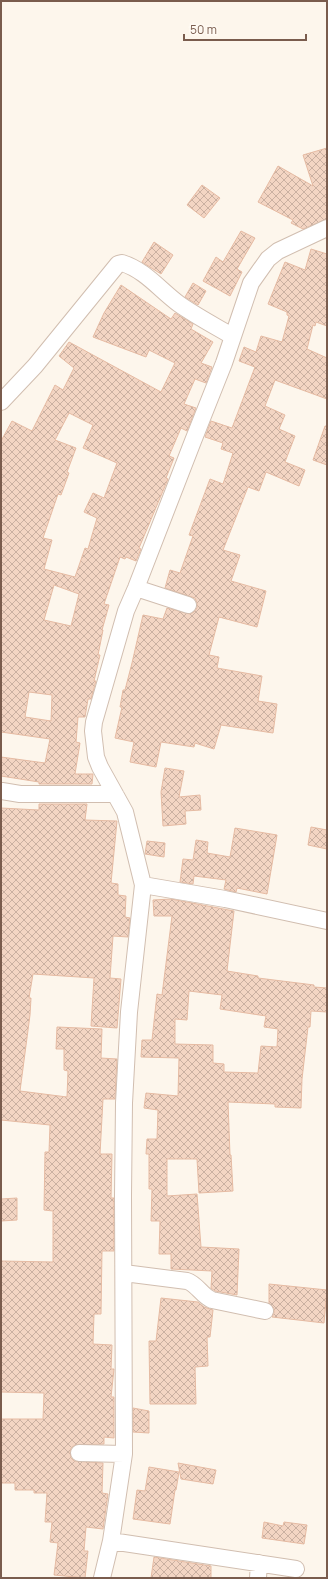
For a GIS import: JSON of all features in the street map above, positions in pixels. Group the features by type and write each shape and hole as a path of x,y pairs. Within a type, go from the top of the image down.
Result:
{"street":[{"path":"102,1578 111,1541 124,1454 124,1103 129,1012 143,885 125,812 96,757 93,731 94,722 126,611 213,392 251,283 268,259 278,251 327,228"},
{"path":"1,402 36,366 118,264 122,263 135,268 180,304 232,336"},
{"path":"136,588 188,605"},
{"path":"2,791 20,794 115,794"},
{"path":"143,885 225,899 327,921"},
{"path":"124,1273 186,1280 204,1296 212,1300 265,1311"},
{"path":"79,1452 124,1454"},
{"path":"111,1541 259,1571 296,1569"}],"building":[{"path":"327,148 327,219 303,229 291,223 293,220 258,202 278,166 313,186 303,155"},
{"path":"202,185 220,198 204,218 187,205"},
{"path":"241,231 255,238 237,269 242,272 230,296 203,281 216,257 223,262"},
{"path":"154,242 173,255 161,274 142,262"},
{"path":"311,249 327,254 327,326 316,322 315,326 313,325 307,349 327,358 327,399 275,380 265,406 285,415 279,429 295,436 285,462 305,470 299,486 266,472 259,491 248,487 223,550 240,555 231,581 266,591 257,627 219,617 209,655 219,657 217,668 262,676 258,701 277,704 273,733 221,725 214,749 195,743 194,747 161,742 156,767 130,762 134,742 115,738 122,707 120,707 123,690 125,690 143,615 163,619 167,608 190,614 197,608 195,598 165,588 170,570 180,573 193,536 189,535 210,479 223,484 233,453 221,449 223,443 205,437 211,421 232,428 255,367 239,361 244,347 256,352 261,336 282,342 289,316 287,315 287,312 268,304 285,262 305,270"},
{"path":"193,283 206,291 198,305 185,297"},
{"path":"121,285 171,319 175,313 193,324 191,329 213,342 201,363 212,367 206,383 195,379 184,404 196,408 187,431 181,428 169,456 174,458 166,478 168,479 139,548 141,549 136,561 126,557 125,559 120,557 104,604 109,605 102,630 98,655 100,655 94,681 96,681 91,699 88,699 85,717 78,717 76,742 80,743 75,774 93,774 92,784 39,784 39,782 1,776 1,757 45,763 50,739 1,732 1,441 12,421 32,431 55,385 63,390 74,368 59,356 69,342 161,392 175,363 149,350 146,357 93,337 104,313","holes":["69,413 93,425 83,448 117,463 104,498 93,493 84,512 97,518 88,549 85,548 75,577 44,569 52,540 43,538 58,494 61,495 69,473 67,472 76,448 55,440","54,585 79,594 71,626 44,620","29,692 52,695 51,721 25,717"]},
{"path":"325,426 327,426 327,465 313,460"},
{"path":"165,768 184,771 179,797 200,795 201,810 185,811 186,824 163,826 161,792"},
{"path":"39,804 87,804 85,820 117,821 111,883 118,884 118,895 126,896 125,917 130,918 128,937 113,936 110,978 121,979 117,1028 91,1026 94,978 33,974 29,998 31,998 30,1015 20,1091 67,1097 68,1071 64,1070 64,1049 56,1049 57,1027 102,1029 101,1058 117,1059 115,1099 103,1099 100,1154 112,1154 111,1198 114,1198 114,1251 102,1251 101,1314 94,1314 93,1344 112,1345 111,1369 114,1369 111,1397 114,1397 114,1438 104,1437 104,1444 75,1445 71,1448 70,1452 71,1458 74,1461 103,1463 102,1493 108,1494 103,1529 86,1527 84,1551 88,1551 85,1578 54,1575 58,1543 50,1542 52,1522 45,1522 47,1493 34,1493 34,1490 15,1490 15,1483 1,1483 1,1419 43,1419 44,1393 1,1392 1,1261 53,1262 53,1211 44,1210 45,1152 49,1152 50,1125 1,1120 1,808 39,810"},
{"path":"311,827 327,830 327,849 308,845"},
{"path":"235,828 277,835 267,894 237,888 236,892 224,889 226,880 194,876 193,884 180,882 183,859 193,860 196,840 208,842 207,853 230,857"},
{"path":"147,841 165,843 164,857 145,854"},
{"path":"171,899 234,911 227,971 258,976 258,978 327,988 327,1012 311,1011 302,1079 301,1108 275,1107 275,1104 228,1102 233,1191 199,1193 197,1159 167,1159 167,1196 197,1194 201,1247 239,1249 237,1295 215,1291 211,1288 212,1271 171,1269 171,1254 159,1254 160,1221 151,1221 152,1189 149,1189 149,1154 146,1154 147,1139 157,1139 158,1110 144,1108 146,1093 178,1096 179,1058 141,1057 142,1040 152,1040 157,994 162,995 172,916 154,916 153,900","holes":["189,991 222,995 220,1009 266,1016 264,1027 278,1029 277,1047 261,1046 258,1073 224,1072 224,1064 213,1063 213,1045 175,1044 175,1019 187,1020"]},
{"path":"17,1198 17,1220 1,1221 1,1199"},
{"path":"269,1284 327,1290 324,1323 272,1317 274,1308 269,1303"},
{"path":"161,1298 198,1302 204,1307 213,1310 210,1337 207,1337 208,1366 195,1367 196,1404 150,1404 149,1341 156,1341"},
{"path":"133,1408 149,1411 149,1433 133,1432"},
{"path":"178,1463 216,1470 213,1484 181,1479"},
{"path":"149,1467 179,1472 170,1524 133,1519 137,1490 145,1491"},
{"path":"264,1522 283,1526 284,1522 307,1525 304,1544 262,1538"},
{"path":"154,1557 211,1566 211,1578 151,1578"}]}
